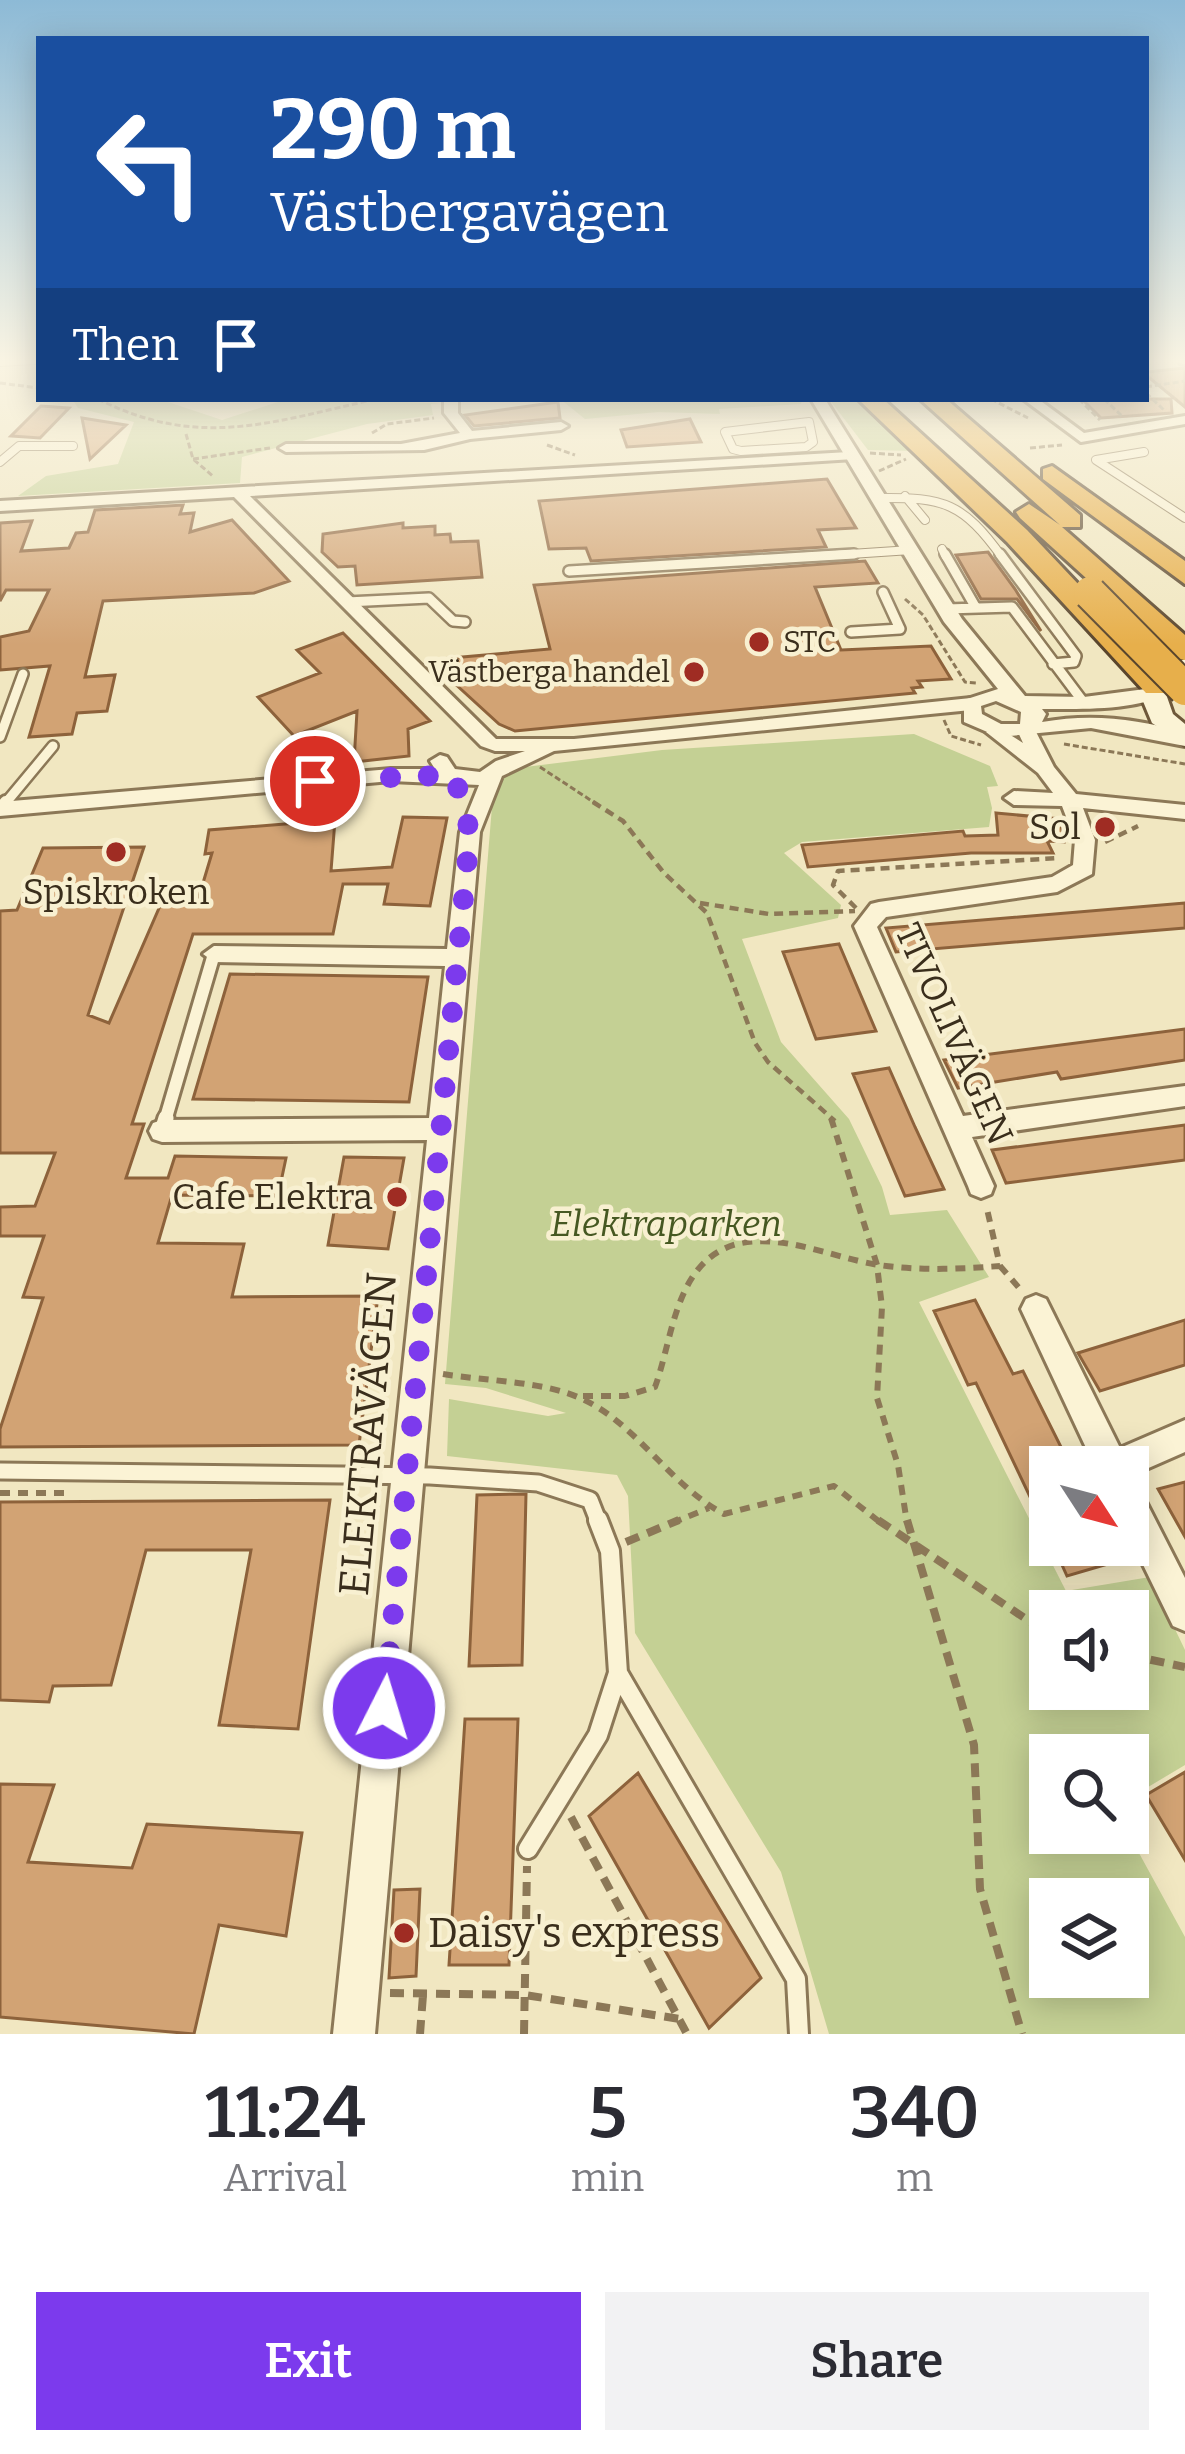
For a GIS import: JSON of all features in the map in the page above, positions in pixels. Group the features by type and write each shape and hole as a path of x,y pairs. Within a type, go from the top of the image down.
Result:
{"highway":[{"path":"930,455 1017,536 1165,690"},
{"path":"962,455 1145,584"},
{"path":"975,455 1145,584 1165,690"},
{"path":"1012,455 1185,621"},
{"path":"1019,456 1145,584 1185,651"}],"main road":[{"path":"1185,666 1165,690 1161,717 1185,738"}],"street":[{"path":"0,506 800,455"},
{"path":"856,455 950,616 979,683 981,720 1046,769"},
{"path":"232,489 460,712 495,757"},
{"path":"950,616 1035,714 1028,729 1046,769 1070,800"},
{"path":"981,720 1020,700 1084,704 1165,690"},
{"path":"456,740 460,712"},
{"path":"0,809 448,771 495,757 574,745 860,719 981,720 1028,729 1093,722 1185,738"},
{"path":"448,771 455,744 495,757"},
{"name":"ELEKTRAVÄGEN","path":"354,2034 456,958 470,832 495,757"},
{"name":"ELEKTRAVÄGEN","path":"448,771 470,832"},
{"path":"1014,798 1185,812"},
{"name":"TIVOLIVÄGEN","path":"981,1186 865,926 879,910 1038,887 1073,876 1084,869 1086,858 1070,800"},
{"path":"214,954 456,958"},
{"path":"955,1128 1185,1096"},
{"path":"162,1131 440,1129"},
{"path":"1036,1309 1103,1446"},
{"path":"1149,1452 1185,1436"},
{"path":"1149,1541 1185,1614"}],"lane":[{"path":"736,456 744,455"},
{"path":"1126,455 1096,460 1185,518"},
{"path":"905,496 925,520"},
{"path":"879,498 946,500 976,521 1076,656 1074,662 1053,664"},
{"path":"942,549 976,608"},
{"path":"569,571 911,550"},
{"path":"851,632 900,628 883,592"},
{"path":"347,602 429,598 453,621 465,622"},
{"path":"950,616 976,608 1012,607 1084,704"},
{"path":"0,737 23,674"},
{"path":"0,809 53,746"},
{"path":"162,1131 214,954"},
{"path":"0,1471 406,1476 538,1483 590,1500 610,1551 618,1673 598,1735 528,1849"},
{"path":"618,1673 796,1979 799,2034"}],"path":[{"path":"192,455 232,489"},
{"path":"193,459 227,455"},
{"path":"905,455 919,456"},
{"path":"877,476 883,467 909,455"},
{"path":"1019,456 1024,455"},
{"path":"952,736 981,720"},
{"path":"1053,747 1065,743 1185,764"},
{"path":"530,761 622,820 664,873 700,903 740,913 860,912 833,885 838,871 943,862 1009,864 1071,854"},
{"path":"1095,848 1150,823"},
{"path":"700,903 755,1042 769,1062 836,1122 877,1265 882,1307 878,1398 898,1465 913,1548 974,1745 980,1773 974,1839 983,1896 1002,1984 1022,2034"},
{"path":"981,1186 1000,1266 1036,1309"},
{"path":"437,1374 577,1396 625,1396 655,1387 692,1280 704,1262 724,1250 772,1243 877,1265 1000,1266"},
{"path":"577,1396 621,1424 652,1461 710,1508"},
{"path":"610,1551 658,1525 710,1508 741,1513 812,1486 834,1486 913,1548 1029,1622"},
{"path":"1149,1659 1185,1667"},
{"path":"560,1797 687,2034"},
{"path":"524,2034 528,1849"},
{"path":"379,1992 525,1995 680,2020"},
{"path":"420,2034 423,1995"}],"green space":[{"path":"121,455 250,455 242,457 240,483 18,496 46,476 118,464"},
{"name":"Elektraparken","path":"914,734 990,766 998,786 987,787 992,808 989,827 802,842 784,853 841,905 838,918 742,939 781,1042 849,1119 882,1187 890,1215 947,1210 989,1277 919,1302 1029,1518 1029,1566 1053,1566 1065,1590 1029,1590 1029,1710 1149,1710 1149,1590 1072,1590 1150,1577 1185,1650 1185,1765 1149,1786 1149,1734 1029,1734 1029,1854 1140,1854 1185,1937 1185,2034 829,2034 781,1872 635,1633 628,1496 617,1475 447,1456 449,1399 548,1416 566,1413 486,1388 445,1384 493,794 500,781 517,768 662,750"}],"building":[{"path":"827,479 856,528 818,530 826,547 591,561 586,548 549,549 539,501"},
{"path":"183,505 180,514 194,513 190,532 232,520 289,581 254,593 103,601 85,677 115,675 107,711 77,713 72,734 29,737 50,666 0,670 0,637 29,631 49,590 6,590 0,601 0,523 32,521 21,551 69,548 76,533 88,532 95,510"},
{"path":"403,523 403,528 435,526 435,535 450,534 451,542 478,541 482,577 357,585 355,566 338,567 322,552 323,534"},
{"path":"988,552 1041,631 1017,599 981,599 956,555"},
{"name":"Västberga handel","path":"865,561 878,583 815,587 841,650 931,646 951,679 918,681 922,687 912,688 915,693 515,731 499,724 429,660 550,649 534,585"},
{"path":"343,633 430,721 408,729 409,756 354,762 357,711 294,736 258,697 320,673 297,650"},
{"path":"996,813 1060,819 1064,842 1047,841 1053,853 971,853 808,867 802,845 963,831 965,836 998,835"},
{"path":"403,817 447,818 430,906 384,904 388,884 343,884 333,934 193,934 132,1124 144,1124 126,1178 168,1178 175,1156 286,1158 278,1196 172,1195 158,1243 244,1244 232,1297 378,1296 359,1445 0,1447 0,1429 43,1298 23,1297 44,1236 0,1236 0,1207 35,1206 55,1153 0,1153 0,911 17,910 43,848 144,847 88,1015 109,1023 160,906 197,903 212,853 205,854 209,830 335,820 331,871 392,867"},
{"path":"1185,903 1185,928 896,952 886,928"},
{"path":"839,944 876,1031 816,1039 783,952"},
{"path":"230,974 428,977 409,1102 193,1099"},
{"path":"1185,1029 1185,1060 1061,1079 1057,1072 958,1088 944,1060"},
{"path":"889,1068 944,1189 905,1196 853,1074"},
{"path":"1185,1125 1185,1160 1006,1183 992,1150"},
{"path":"344,1157 404,1158 388,1249 328,1245"},
{"path":"975,1300 1013,1374 1023,1371 1060,1446 1029,1446 1029,1495 976,1383 968,1385 934,1311"},
{"path":"1185,1320 1185,1365 1100,1391 1078,1353"},
{"path":"1185,1482 1185,1537 1158,1489"},
{"path":"526,1494 522,1665 469,1666 477,1495"},
{"path":"330,1500 298,1729 219,1725 251,1550 146,1550 111,1685 53,1686 49,1702 0,1700 0,1502"},
{"path":"1062,1566 1101,1566 1067,1576"},
{"path":"465,1719 518,1719 509,1965 449,1965"},
{"path":"1185,1772 1185,1860 1149,1800 1149,1793"},
{"path":"638,1773 761,1978 709,2028 589,1816"},
{"path":"0,1784 54,1785 28,1862 132,1868 147,1824 302,1833 286,1936 219,1925 194,2034 0,2017"},
{"name":"Daisy's express","path":"420,1889 416,1976 389,1978 394,1890"}],"place":[{"name":"STC","path":"759,642"},
{"name":"Västberga handel","path":"694,672"},
{"name":"Sol","path":"1105,827"},
{"name":"Spiskroken","path":"116,852"},
{"name":"Cafe Elektra","path":"397,1197"},
{"name":"Daisy's express","path":"404,1933"}],"route":[{"path":"315,781 448,775 455,778 470,832 384,1708"}]}
